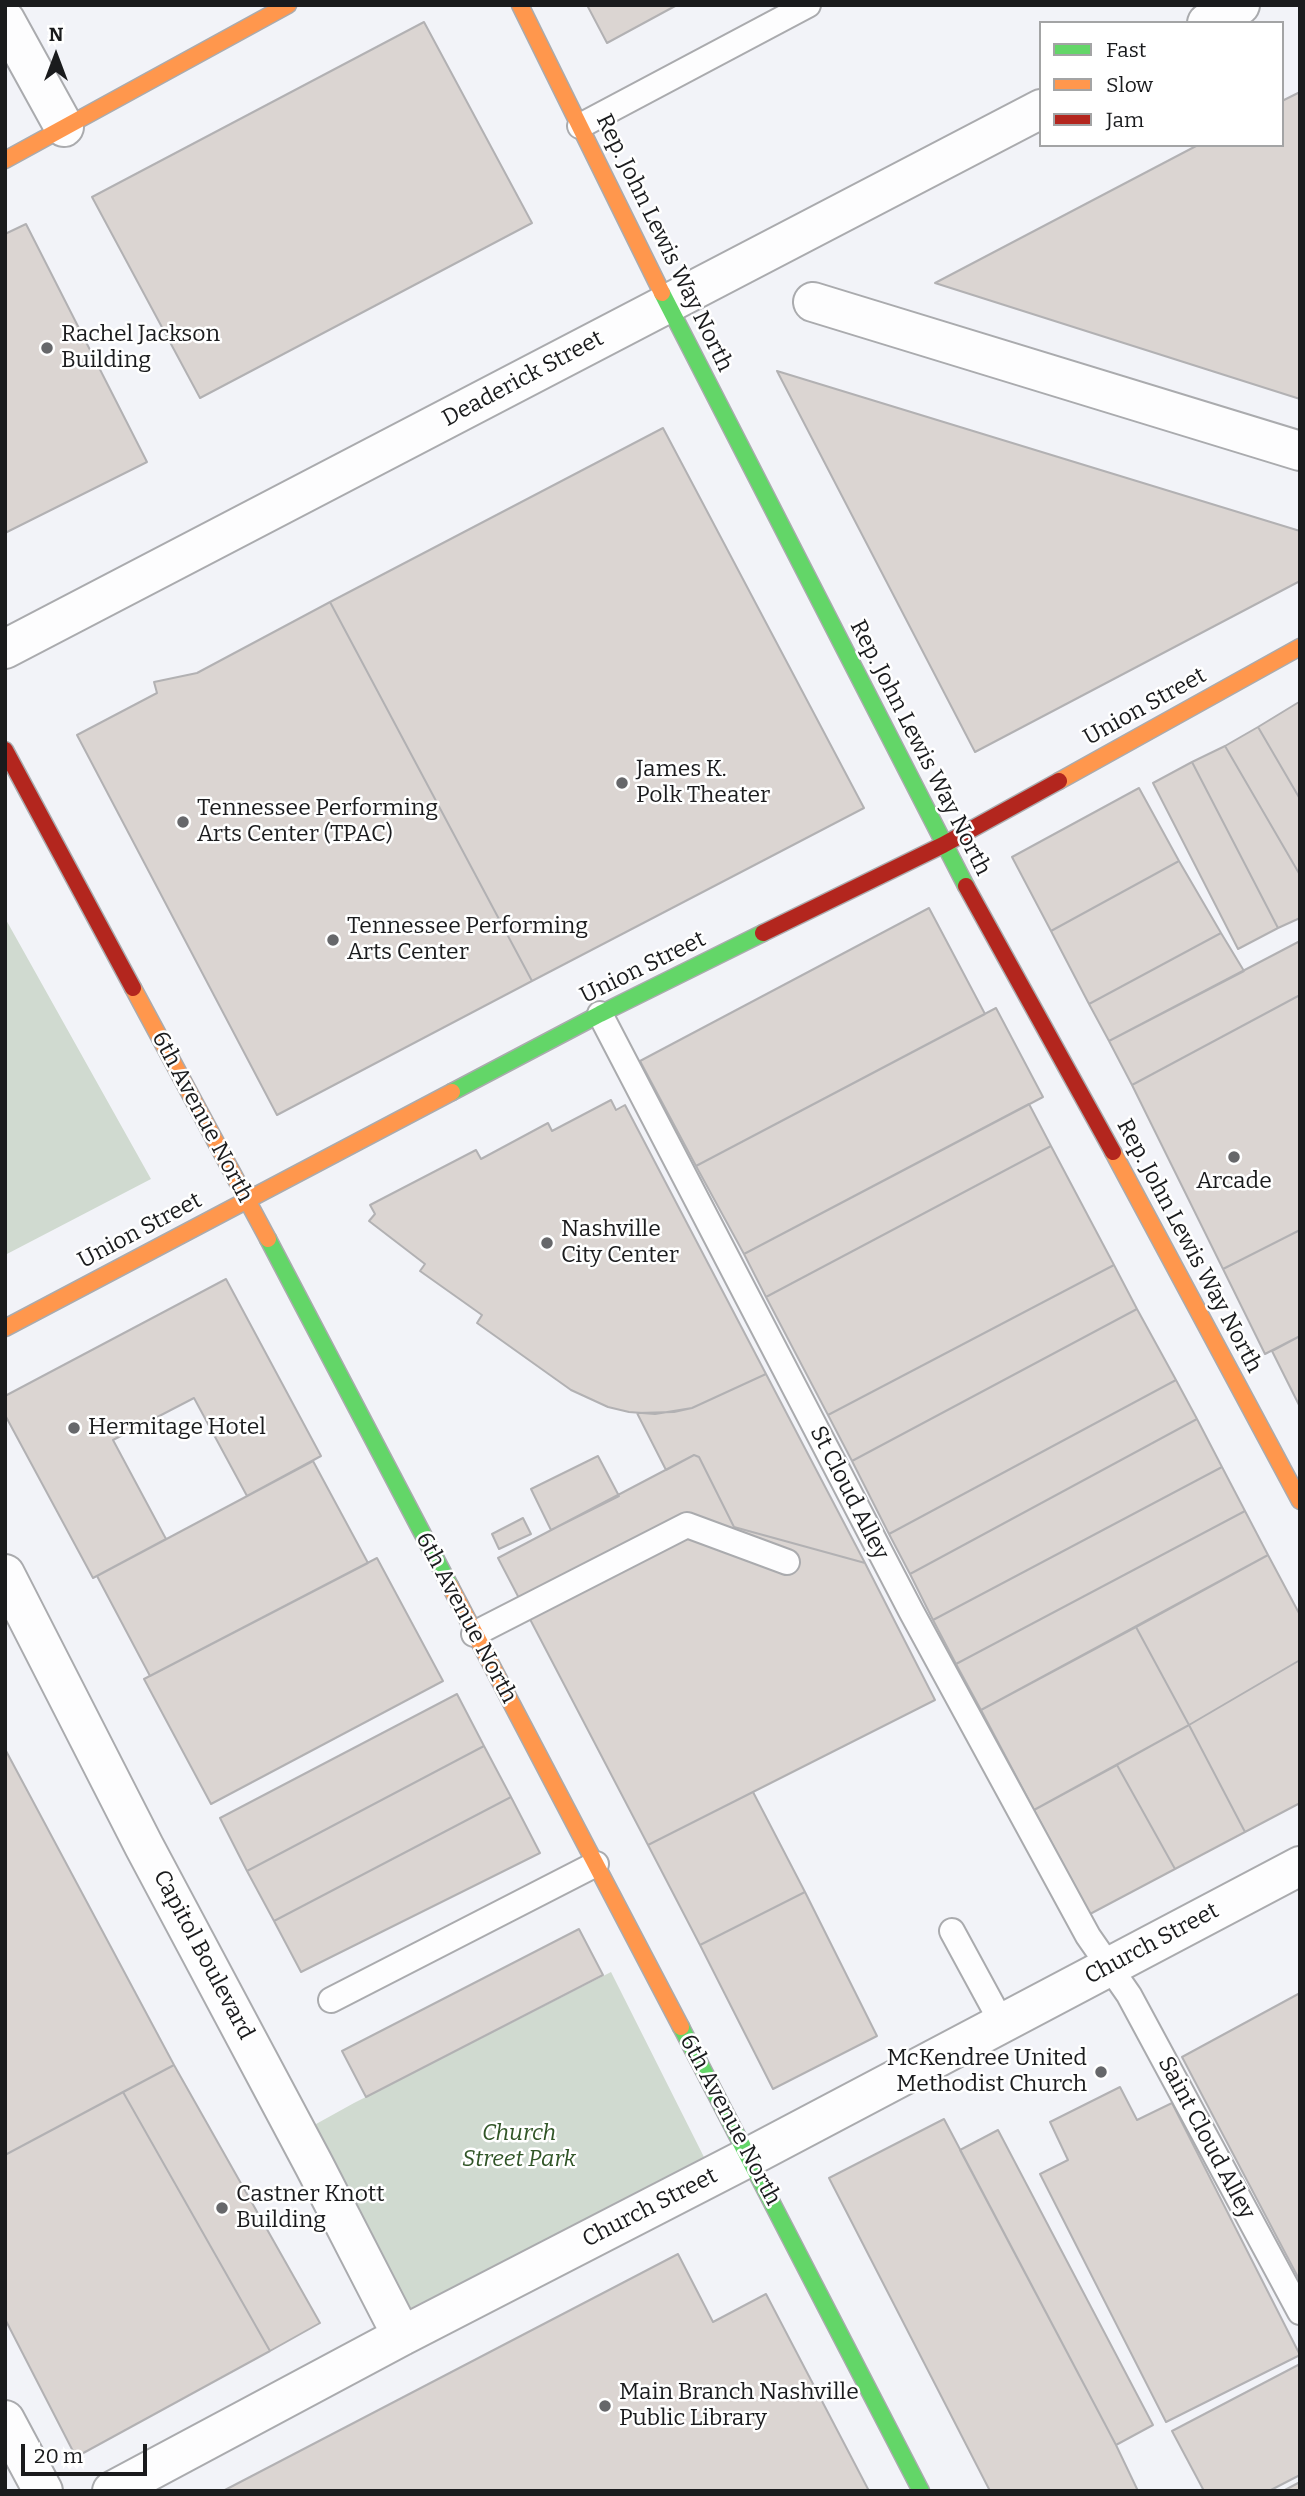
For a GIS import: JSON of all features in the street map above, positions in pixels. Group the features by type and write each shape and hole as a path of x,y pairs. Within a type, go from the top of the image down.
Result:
{"street":[{"path":"5,160 288,5"},
{"name":"Rep. John Lewis Way North","path":"520,5 668,304 943,845 1143,1205 1300,1500"},
{"path":"1211,21 1240,5"},
{"path":"5,20 64,127"},
{"name":"Deaderick Street","path":"5,649 1039,110"},
{"path":"813,302 1300,451"},
{"name":"Union Street","path":"5,1328 600,1013 943,845 1299,650"},
{"name":"6th Avenue North","path":"5,750 247,1200 749,2157 921,2491"},
{"name":"Capitol Boulevard","path":"5,1574 402,2336"},
{"name":"Church Street","path":"112,2491 402,2336 749,2157 1300,1866"},
{"path":"5,2420 43,2491"}],"lane":[{"path":"580,126 808,5"},
{"name":"St Cloud Alley","path":"600,1013 911,1611 1088,1936 1108,1967"},
{"path":"474,1633 687,1525 787,1562"},
{"path":"331,2000 596,1864"},
{"path":"952,1931 1002,2023"},
{"name":"Saint Cloud Alley","path":"1108,1967 1129,1996 1300,2312"}],"green space":[{"path":"5,918 151,1179 5,1255"},
{"name":"Church Street Park","path":"611,1972 713,2175 402,2336 298,2134"}],"building":[{"path":"587,5 677,5 607,43"},
{"path":"424,22 532,223 200,398 92,197"},
{"path":"1300,92 1300,399 935,283 1194,147 1284,147 1284,100"},
{"name":"Rachel Jackson Building","path":"26,224 147,462 5,533 5,234"},
{"path":"777,371 1300,531 1300,581 975,752"},
{"path":"663,428 864,808 532,981 330,602"},
{"path":"330,602 532,981 277,1115 77,735 157,693 154,682 197,673"},
{"path":"1299,702 1300,705 1300,799 1258,727"},
{"path":"1258,727 1300,799 1300,875 1225,746"},
{"path":"1225,746 1300,875 1300,918 1278,928 1192,762"},
{"path":"1192,762 1278,928 1238,949 1153,783"},
{"path":"1139,788 1179,861 1051,931 1012,857"},
{"path":"1179,861 1221,933 1089,1004 1051,931"},
{"path":"929,908 985,1014 696,1166 640,1061"},
{"path":"1221,933 1244,971 1109,1041 1089,1004"},
{"path":"1300,941 1300,995 1132,1085 1109,1041"},
{"name":"Arcade","path":"1300,995 1300,1230 1223,1269 1132,1085"},
{"path":"996,1008 1043,1097 744,1254 696,1166"},
{"name":"Nashville City Center","path":"611,1100 616,1110 625,1105 766,1374 692,1408 655,1414 629,1412 608,1407 571,1390 477,1323 482,1315 420,1271 425,1264 369,1221 375,1214 370,1205 476,1150 481,1159 548,1123 552,1131"},
{"path":"1029,1104 1051,1146 766,1297 744,1254"},
{"path":"1051,1146 1114,1265 828,1415 766,1297"},
{"path":"1300,1230 1300,1336 1265,1354 1223,1269"},
{"path":"1114,1265 1137,1309 852,1461 828,1415"},
{"name":"Hermitage Hotel","path":"226,1279 321,1456 247,1496 194,1398 113,1440 166,1539 93,1578 5,1415 5,1396"},
{"path":"1137,1309 1176,1380 889,1534 852,1461"},
{"path":"1300,1336 1300,1407 1272,1351"},
{"path":"766,1374 865,1563 734,1527 699,1457 694,1455 666,1470 637,1413 674,1412 692,1408"},
{"path":"1176,1380 1197,1419 910,1574 889,1534"},
{"path":"1197,1419 1222,1467 933,1620 910,1574"},
{"path":"694,1455 699,1457 734,1527 865,1563 935,1700 648,1845 498,1558"},
{"path":"598,1456 619,1496 551,1530 531,1489"},
{"path":"313,1461 368,1563 150,1676 97,1576"},
{"path":"1222,1467 1245,1511 956,1664 933,1620"},
{"path":"1245,1511 1268,1555 981,1710 956,1664"},
{"path":"523,1518 531,1534 499,1549 492,1534"},
{"path":"1268,1555 1300,1615 1300,1660 1189,1725 1136,1627"},
{"path":"377,1558 443,1681 211,1804 144,1679"},
{"path":"1136,1627 1189,1725 1034,1810 981,1710"},
{"path":"1300,1660 1300,1803 1245,1832 1189,1725"},
{"path":"457,1694 484,1746 247,1871 220,1818"},
{"path":"1189,1725 1245,1832 1175,1869 1117,1765"},
{"path":"484,1746 511,1797 274,1921 247,1871"},
{"path":"5,1749 174,2065 5,2155"},
{"path":"1117,1765 1175,1869 1090,1914 1034,1810"},
{"path":"753,1792 805,1892 700,1945 648,1845"},
{"path":"511,1797 540,1853 301,1972 274,1921"},
{"path":"805,1892 877,2036 773,2089 700,1945"},
{"path":"579,1929 603,1975 366,2097 342,2051"},
{"path":"1300,1993 1300,2281 1182,2057"},
{"name":"Castner Knott Building","path":"174,2065 320,2323 270,2351 123,2092"},
{"path":"1120,2087 1137,2120 1172,2103 1300,2355 1166,2422 1040,2174 1068,2160 1050,2122"},
{"path":"123,2092 270,2351 76,2457 5,2319 5,2155"},
{"path":"944,2119 1138,2491 990,2491 829,2178"},
{"path":"998,2130 1153,2425 1116,2445 960,2150"},
{"name":"Main Branch Nashville Public Library","path":"678,2254 713,2322 766,2294 869,2491 223,2491"},
{"path":"1300,2364 1300,2475 1269,2491 1204,2491 1172,2431"},
{"path":"1300,2482 1300,2491 1283,2491"}],"traffic: fast":[{"path":"662,293 966,886"},
{"path":"452,1092 763,933"},
{"path":"268,1239 450,1586"},
{"path":"681,2027 921,2491"}],"traffic: slow":[{"path":"5,160 288,5"},
{"path":"520,5 662,293"},
{"path":"1059,781 1300,647"},
{"path":"133,988 268,1239"},
{"path":"5,1328 452,1092"},
{"path":"1113,1152 1300,1501"},
{"path":"450,1586 681,2027"}],"traffic: jam":[{"path":"5,750 133,988"},
{"path":"763,933 943,845 1059,781"},
{"path":"966,886 1113,1152"}],"place":[{"name":"Rachel Jackson Building","path":"47,348"},
{"name":"James K. Polk Theater","path":"622,783"},
{"name":"Tennessee Performing Arts Center (TPAC)","path":"183,822"},
{"name":"Tennessee Performing Arts Center","path":"333,940"},
{"name":"Arcade","path":"1234,1157"},
{"name":"Nashville City Center","path":"547,1243"},
{"name":"Hermitage Hotel","path":"74,1428"},
{"name":"McKendree United Methodist Church","path":"1101,2072"},
{"name":"Castner Knott Building","path":"222,2208"},
{"name":"Main Branch Nashville Public Library","path":"605,2406"}]}
